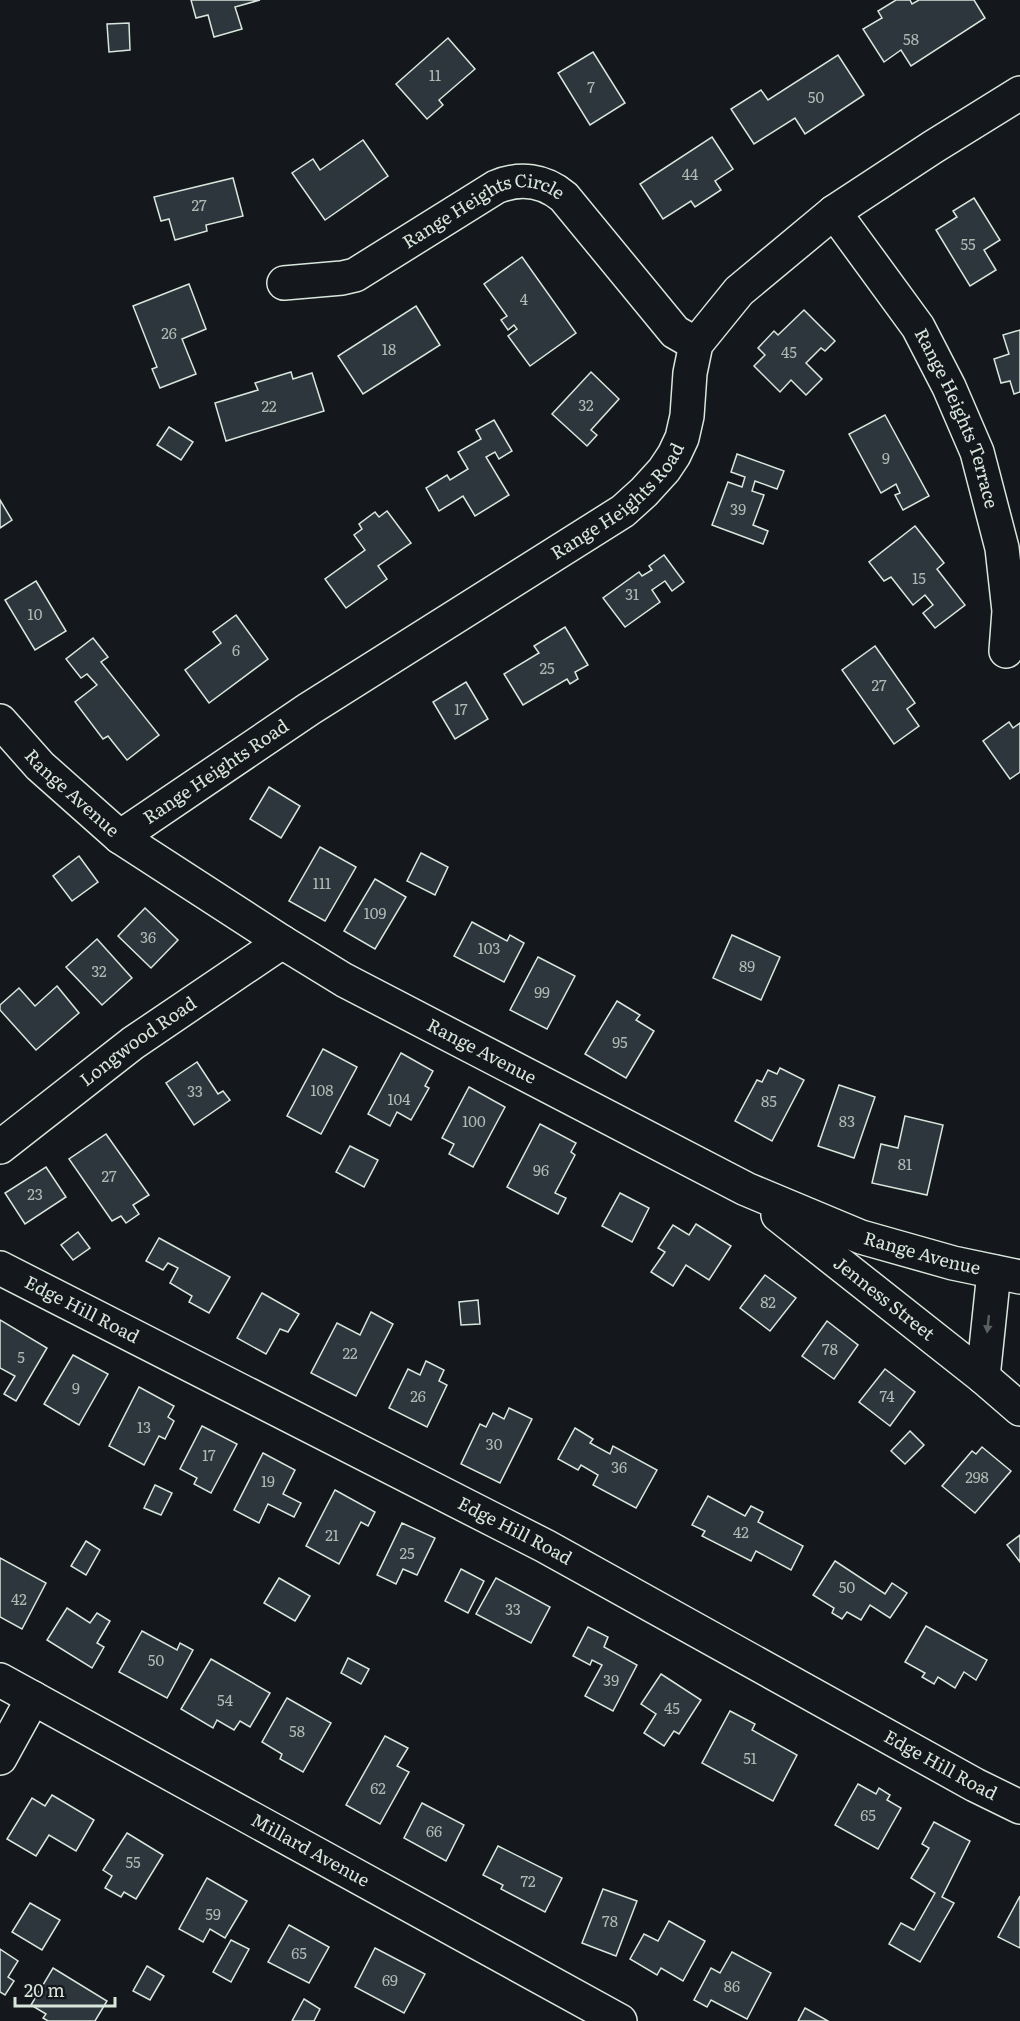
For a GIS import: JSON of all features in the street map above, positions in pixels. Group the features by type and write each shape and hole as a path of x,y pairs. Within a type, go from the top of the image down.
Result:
{"street":[{"name":"Range Heights Road","path":"120,837 309,709 634,502 664,470 682,438 696,344 739,291 834,212 1020,93"},
{"name":"Range Heights Circle","path":"284,283 355,275 496,187 510,182 532,181 552,188 564,197 669,326 680,336 696,344"},
{"name":"Range Heights Terrace","path":"834,212 918,327 949,387 977,452 1002,548 1009,611 1006,651"},
{"name":"Range Avenue","path":"2,719 40,766 120,837 344,980 746,1190 861,1237 954,1263 1007,1274"},
{"name":"Longwood Road","path":"0,1147 133,1043 282,942"},
{"name":"Jenness Street","path":"746,1190 983,1377 1020,1409"},
{"name":"Edge Hill Road","path":"0,1268 545,1546 975,1785 1020,1807"},
{"path":"983,1377 1007,1274"},
{"name":"Millard Avenue","path":"0,1680 620,2021"},
{"path":"0,1758 33,1698"}],"building":[{"path":"191,0 260,0 235,7 242,29 214,37 208,15 196,18"},
{"path":"896,0 910,0 912,4 919,0 974,0 985,18 911,66 901,50 884,62 863,29 882,18 878,11"},
{"path":"129,23 130,50 109,52 107,24"},
{"path":"448,38 475,69 439,100 443,105 427,119 396,84"},
{"path":"593,52 625,103 590,125 558,73"},
{"path":"838,55 864,95 805,134 795,118 754,144 731,109 761,90 768,100"},
{"path":"712,137 733,169 715,181 721,190 695,207 691,201 663,219 640,184"},
{"path":"363,140 388,176 325,220 292,173 313,159 320,170"},
{"path":"233,178 243,216 206,225 207,231 175,240 169,219 161,221 154,197"},
{"path":"974,198 1000,240 984,250 996,270 970,286 936,230 957,217 953,211"},
{"path":"522,257 576,333 530,366 508,336 517,329 514,325 508,330 501,320 507,316 484,284"},
{"path":"189,284 206,329 182,339 196,374 160,388 152,369 157,367 133,306"},
{"path":"416,306 440,345 363,394 338,356"},
{"path":"804,310 835,341 825,351 821,348 806,363 822,379 806,395 791,380 780,392 754,366 765,355 758,348 774,331 778,335"},
{"path":"1020,330 1020,392 1014,394 1010,381 1001,383 994,359 1009,354 1003,335"},
{"path":"291,372 293,379 312,373 324,411 226,441 215,403 258,390 255,383"},
{"path":"591,372 619,399 591,430 597,435 587,446 552,414"},
{"path":"885,415 929,496 903,510 895,495 900,493 896,484 881,493 849,434"},
{"path":"494,420 512,451 499,459 495,452 486,457 509,495 475,516 463,496 439,511 426,488 447,475 450,480 468,469 458,452 481,439 476,430"},
{"path":"169,427 193,442 181,460 157,445"},
{"path":"737,454 784,471 777,489 755,481 752,491 764,495 753,525 768,531 763,544 712,525 728,482 742,487 745,477 731,472"},
{"path":"0,500 12,520 0,528"},
{"path":"387,511 411,543 378,566 387,579 346,608 325,579 365,550 354,535 362,529 359,524 375,512 379,517"},
{"path":"915,526 944,563 937,569 965,605 935,628 923,613 933,605 925,595 913,605 891,577 884,581 869,562"},
{"path":"664,555 684,582 672,591 665,581 652,590 660,602 625,627 603,598 639,572 642,576 652,570 649,566"},
{"path":"36,581 66,631 35,650 5,600"},
{"path":"236,615 268,659 209,703 185,670 221,643 213,632"},
{"path":"565,627 588,665 575,672 578,679 570,684 567,679 523,705 504,674 539,653 534,646"},
{"path":"93,638 108,657 101,662 159,735 127,760 108,736 103,739 75,702 97,685 87,674 81,678 66,659"},
{"path":"875,646 915,703 907,709 919,726 894,744 842,670"},
{"path":"466,682 488,719 455,739 433,702"},
{"path":"1009,722 1013,728 1020,723 1020,772 1010,779 983,741"},
{"path":"269,787 300,806 281,838 250,819"},
{"path":"320,847 356,867 325,921 289,901"},
{"path":"421,853 448,867 435,895 407,881"},
{"path":"79,856 98,882 72,901 53,876"},
{"path":"375,879 406,897 375,949 344,931"},
{"path":"145,908 178,940 151,968 118,936"},
{"path":"472,922 507,941 510,935 524,943 504,982 454,956"},
{"path":"732,935 780,957 761,1000 713,978"},
{"path":"97,939 132,978 102,1005 66,967"},
{"path":"538,957 575,976 547,1029 510,1010"},
{"path":"57,986 79,1013 36,1050 0,1010 0,1005 19,988 35,1006"},
{"path":"617,1001 640,1015 636,1020 654,1031 626,1078 585,1054"},
{"path":"323,1049 357,1067 321,1134 287,1116"},
{"path":"401,1053 433,1071 425,1086 429,1088 411,1120 397,1112 390,1126 368,1114"},
{"path":"197,1062 218,1094 223,1091 230,1100 194,1125 166,1083"},
{"path":"780,1068 804,1080 772,1141 735,1121 757,1080 762,1082 768,1070 777,1074"},
{"path":"839,1085 875,1097 854,1158 818,1146"},
{"path":"469,1087 505,1107 473,1167 449,1154 454,1144 442,1138"},
{"path":"905,1116 943,1125 927,1195 872,1183 881,1144 898,1148"},
{"path":"540,1124 576,1143 571,1152 575,1155 555,1193 566,1198 558,1214 507,1187"},
{"path":"106,1134 149,1195 133,1205 139,1214 126,1223 121,1216 112,1221 69,1159"},
{"path":"350,1146 378,1160 364,1187 336,1172"},
{"path":"46,1167 66,1197 25,1224 5,1193"},
{"path":"620,1193 649,1208 632,1242 602,1226"},
{"path":"696,1224 731,1246 709,1280 686,1265 673,1286 651,1272 665,1252 658,1248 673,1225 689,1235"},
{"path":"78,1232 90,1248 73,1260 61,1245"},
{"path":"159,1238 230,1277 209,1313 189,1302 192,1296 170,1283 178,1268 168,1263 163,1270 146,1261"},
{"path":"765,1275 796,1298 770,1331 740,1308"},
{"path":"262,1293 299,1314 288,1332 280,1329 266,1354 237,1338"},
{"path":"478,1300 480,1324 461,1325 459,1302"},
{"path":"371,1312 393,1324 356,1396 311,1373 337,1323 360,1335"},
{"path":"0,1320 47,1348 16,1401 4,1394 15,1376 0,1368"},
{"path":"827,1321 858,1345 834,1379 802,1356"},
{"path":"73,1355 108,1374 79,1425 44,1404"},
{"path":"426,1361 444,1370 439,1381 447,1385 427,1427 389,1408 408,1369 420,1375"},
{"path":"885,1369 915,1392 890,1426 859,1402"},
{"path":"139,1387 174,1406 168,1417 174,1421 165,1439 159,1436 144,1465 109,1446"},
{"path":"509,1408 532,1419 500,1483 461,1464 480,1424 486,1427 493,1413 504,1419"},
{"path":"202,1426 237,1444 211,1493 194,1484 197,1478 180,1469"},
{"path":"575,1428 593,1439 590,1443 610,1454 613,1446 657,1470 636,1508 593,1485 598,1475 581,1465 578,1470 558,1459"},
{"path":"910,1431 924,1445 905,1464 891,1451"},
{"path":"982,1447 1011,1471 975,1513 942,1486 972,1451 976,1454"},
{"path":"263,1453 295,1470 283,1494 301,1503 294,1517 268,1504 259,1523 234,1510"},
{"path":"155,1485 172,1493 161,1515 144,1508"},
{"path":"335,1490 375,1512 368,1526 361,1522 339,1564 306,1546"},
{"path":"708,1496 745,1516 751,1506 763,1512 758,1522 803,1546 791,1570 756,1551 751,1561 702,1536 705,1531 692,1525"},
{"path":"402,1523 435,1538 417,1575 403,1569 396,1584 377,1575"},
{"path":"1020,1535 1020,1562 1007,1545"},
{"path":"86,1541 100,1550 86,1575 71,1566"},
{"path":"0,1558 46,1583 22,1629 0,1617"},
{"path":"835,1561 885,1594 892,1583 907,1593 890,1618 870,1605 861,1620 847,1612 842,1619 832,1613 834,1608 813,1595"},
{"path":"461,1569 484,1581 468,1613 445,1601"},
{"path":"279,1578 310,1596 295,1621 264,1603"},
{"path":"496,1578 550,1607 531,1643 476,1614"},
{"path":"67,1608 90,1623 97,1613 110,1621 97,1643 104,1647 92,1668 47,1640"},
{"path":"926,1626 987,1660 976,1680 964,1672 955,1688 938,1677 934,1684 922,1677 925,1673 905,1662"},
{"path":"588,1627 608,1637 604,1647 637,1665 613,1711 585,1696 602,1665 592,1660 590,1665 573,1656"},
{"path":"142,1631 177,1650 180,1643 193,1650 167,1698 119,1672"},
{"path":"348,1658 369,1669 361,1684 341,1673"},
{"path":"211,1659 270,1693 250,1727 240,1721 234,1730 217,1720 213,1728 181,1709"},
{"path":"661,1674 701,1700 679,1734 674,1731 664,1746 644,1733 656,1714 641,1704"},
{"path":"287,1698 331,1723 303,1772 280,1759 282,1754 262,1742"},
{"path":"730,1711 755,1724 752,1730 797,1755 773,1801 702,1763"},
{"path":"385,1736 408,1748 397,1766 409,1772 380,1824 346,1805"},
{"path":"858,1784 876,1794 879,1788 890,1795 887,1800 901,1808 878,1849 835,1825"},
{"path":"52,1795 94,1820 76,1851 49,1835 36,1856 7,1839 32,1798 45,1806"},
{"path":"422,1803 464,1825 446,1861 404,1838"},
{"path":"934,1822 970,1841 942,1897 954,1903 920,1962 889,1944 901,1923 914,1930 935,1893 911,1878 929,1848 922,1844"},
{"path":"127,1833 163,1855 136,1899 124,1892 121,1897 105,1888 112,1876 103,1870"},
{"path":"498,1846 562,1878 545,1912 501,1889 503,1885 483,1875"},
{"path":"207,1878 247,1901 225,1938 210,1929 203,1942 179,1929"},
{"path":"603,1889 637,1901 616,1956 582,1943"},
{"path":"1020,1896 1020,1948 998,1937"},
{"path":"30,1903 60,1920 42,1950 12,1932"},
{"path":"669,1921 705,1941 683,1981 661,1968 657,1975 630,1959 644,1934 658,1941"},
{"path":"289,1925 329,1947 309,1983 268,1962"},
{"path":"231,1940 249,1949 231,1982 213,1972"},
{"path":"375,1948 425,1974 404,2013 355,1987"},
{"path":"0,1949 18,1961 8,1977 14,1981 5,1995 0,1992"},
{"path":"732,1952 771,1973 747,2019 711,2000 707,2007 694,2000 711,1968 720,1973"},
{"path":"147,1966 164,1976 150,2000 133,1991"},
{"path":"53,1968 107,2001 95,2021 48,2021 43,2018 46,2014 31,2005"},
{"path":"304,1999 320,2009 314,2021 292,2021"},
{"path":"805,2008 828,2021 798,2021"}]}
